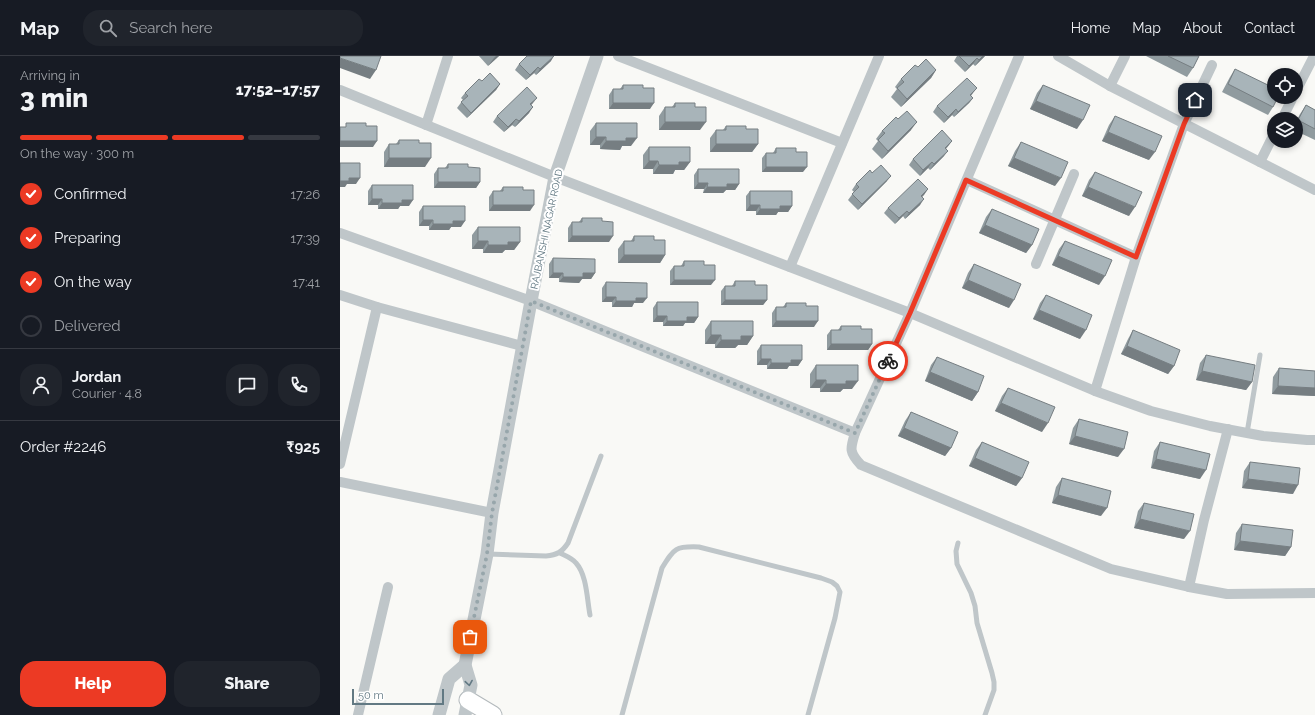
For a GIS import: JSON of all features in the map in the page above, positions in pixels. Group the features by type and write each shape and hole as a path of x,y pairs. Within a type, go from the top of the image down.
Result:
{"highway":[{"path":"467,708 493,715"}],"street":[{"path":"426,125 448,56"},
{"name":"RAJBANSHI NAGAR ROAD","path":"467,708 471,685 465,665 487,554 492,513 522,346 555,177 597,56"},
{"path":"618,56 842,143"},
{"path":"790,267 879,56"},
{"path":"1018,56 910,313 855,433 851,447 854,457 862,465 1111,569 1227,594 1315,593"},
{"path":"1058,56 1110,86 1315,190"},
{"path":"1110,86 1125,56"},
{"path":"1303,77 1314,56"},
{"path":"1095,391 1136,257 1184,124 1212,65"},
{"path":"340,90 555,177 910,313 1095,391 1151,412 1263,436 1315,440"},
{"path":"1260,162 1267,148"},
{"path":"1036,264 1074,174"},
{"path":"966,180 1136,257"},
{"path":"340,232 531,301 855,433"},
{"path":"340,295 377,307 522,346"},
{"path":"340,464 377,307"},
{"path":"1189,587 1204,520 1228,429"},
{"path":"340,482 492,513"},
{"path":"358,715 388,588"},
{"path":"439,715 449,679 465,665"}],"lane":[{"path":"1247,433 1260,355"},
{"path":"487,554 554,556 560,553 568,542 601,456"},
{"path":"958,543 956,551 957,564 971,593 975,606 977,623 993,678 994,690 985,715"},
{"path":"622,715 662,568 670,555 678,548 687,546 699,547 821,578 832,582 837,586 840,592 835,618 808,715"},
{"path":"560,553 570,558 580,568 583,576 590,615"}],"building":[{"path":"340,56 381,56 376,70 340,58"},
{"path":"527,56 554,56 540,69 538,67 530,75 519,64"},
{"path":"959,56 983,56 979,60 977,58 969,66"},
{"path":"1168,56 1199,56 1193,68"},
{"path":"926,59 936,70 907,99 897,88 904,82 901,79 915,65 918,67"},
{"path":"1235,69 1267,85 1267,104 1228,84"},
{"path":"490,73 500,84 471,113 461,102 468,96 465,93 479,79 482,81"},
{"path":"967,78 977,88 970,95 973,98 958,112 956,109 948,117 937,106"},
{"path":"623,85 643,85 643,88 654,88 654,103 613,103 613,89 623,89"},
{"path":"1043,85 1090,105 1083,120 1036,101"},
{"path":"527,87 537,98 530,104 533,107 519,121 516,119 508,127 497,116"},
{"path":"675,103 695,103 695,107 706,107 706,122 665,122 665,107 675,107"},
{"path":"1267,104 1274,104 1273,107"},
{"path":"1306,105 1315,110 1315,129 1303,123 1302,112"},
{"path":"907,111 917,122 888,151 878,140 885,133 882,131 896,117 898,119"},
{"path":"1115,116 1162,136 1155,152 1108,132"},
{"path":"346,123 366,123 366,126 377,126 377,141 340,141 340,127 346,127"},
{"path":"596,123 637,123 637,138 626,138 626,141 606,141 606,137 596,137"},
{"path":"726,126 746,126 746,129 758,129 758,144 716,144 716,130 726,130"},
{"path":"942,130 952,141 945,148 948,151 934,164 932,162 923,170 913,159"},
{"path":"399,140 419,140 419,143 431,143 431,158 389,158 389,144 399,144"},
{"path":"1021,142 1068,162 1061,178 1014,158"},
{"path":"649,147 690,147 690,162 679,162 679,165 659,165 658,161 649,161"},
{"path":"776,148 796,148 796,152 807,152 807,167 766,167 766,153 776,153"},
{"path":"340,163 360,163 360,178 349,178 349,181 340,181"},
{"path":"448,164 468,164 468,167 480,168 480,182 438,182 438,168 448,168"},
{"path":"881,165 891,176 862,204 852,194 859,187 856,184 870,170 872,173"},
{"path":"698,169 739,169 739,184 727,184 727,187 707,187 708,183 698,183"},
{"path":"1095,172 1142,192 1135,207 1088,187"},
{"path":"918,179 928,189 921,196 924,199 909,213 907,211 899,218 888,208"},
{"path":"372,185 413,185 413,200 402,200 402,203 382,203 382,199 372,199"},
{"path":"503,187 523,187 523,190 534,190 534,205 493,205 493,191 503,191"},
{"path":"750,191 792,191 792,206 780,206 780,209 760,209 760,205 750,205"},
{"path":"423,206 465,206 465,221 453,221 453,224 433,224 433,220 423,220"},
{"path":"992,209 1039,229 1032,245 985,225"},
{"path":"582,218 602,218 602,221 613,222 613,236 572,236 572,222 582,222"},
{"path":"478,227 520,227 520,242 508,242 508,245 488,245 488,241 478,241"},
{"path":"634,236 654,236 654,240 665,240 665,255 624,255 624,241 634,241"},
{"path":"1065,241 1112,260 1105,276 1058,256"},
{"path":"553,258 595,259 595,273 583,273 583,277 563,277 563,273 553,273"},
{"path":"684,261 704,261 704,265 715,265 715,280 674,280 674,266 684,266"},
{"path":"974,264 1021,284 1014,300 968,280"},
{"path":"735,281 755,281 755,285 767,285 767,300 725,300 725,286 735,286"},
{"path":"606,282 647,283 647,298 636,298 636,301 616,301 616,297 606,297"},
{"path":"1046,295 1092,315 1086,330 1039,310"},
{"path":"657,302 698,302 698,317 687,317 687,321 667,321 667,316 657,316"},
{"path":"786,303 806,303 806,306 818,306 818,321 776,321 776,307 786,307"},
{"path":"711,321 753,321 753,336 741,336 741,340 721,340 721,335 711,335"},
{"path":"841,326 861,326 861,329 872,329 872,344 831,344 831,330 841,330"},
{"path":"1133,330 1180,350 1174,366 1127,346"},
{"path":"761,345 802,345 802,360 791,360 791,363 771,363 771,359 761,359"},
{"path":"1206,355 1255,365 1252,382 1202,371"},
{"path":"937,357 984,376 978,392 930,372"},
{"path":"816,365 858,365 858,381 846,381 846,384 826,384 826,380 816,380"},
{"path":"1279,368 1315,371 1315,388 1278,386"},
{"path":"1008,388 1055,407 1048,423 1001,403"},
{"path":"911,412 958,432 951,448 904,428"},
{"path":"1079,419 1128,432 1124,449 1075,436"},
{"path":"982,442 1029,462 1022,478 975,458"},
{"path":"1160,442 1210,454 1206,470 1156,459"},
{"path":"1250,462 1300,468 1298,485 1248,479"},
{"path":"1062,478 1111,491 1107,508 1058,495"},
{"path":"1144,503 1194,514 1190,531 1140,519"},
{"path":"1242,524 1293,530 1291,547 1240,541"}],"way so far":[{"path":"470,637 487,554 492,513 531,301 855,433 888,361"}],"route":[{"path":"888,361 910,313 966,180 1136,257 1184,124 1195,100"}]}
